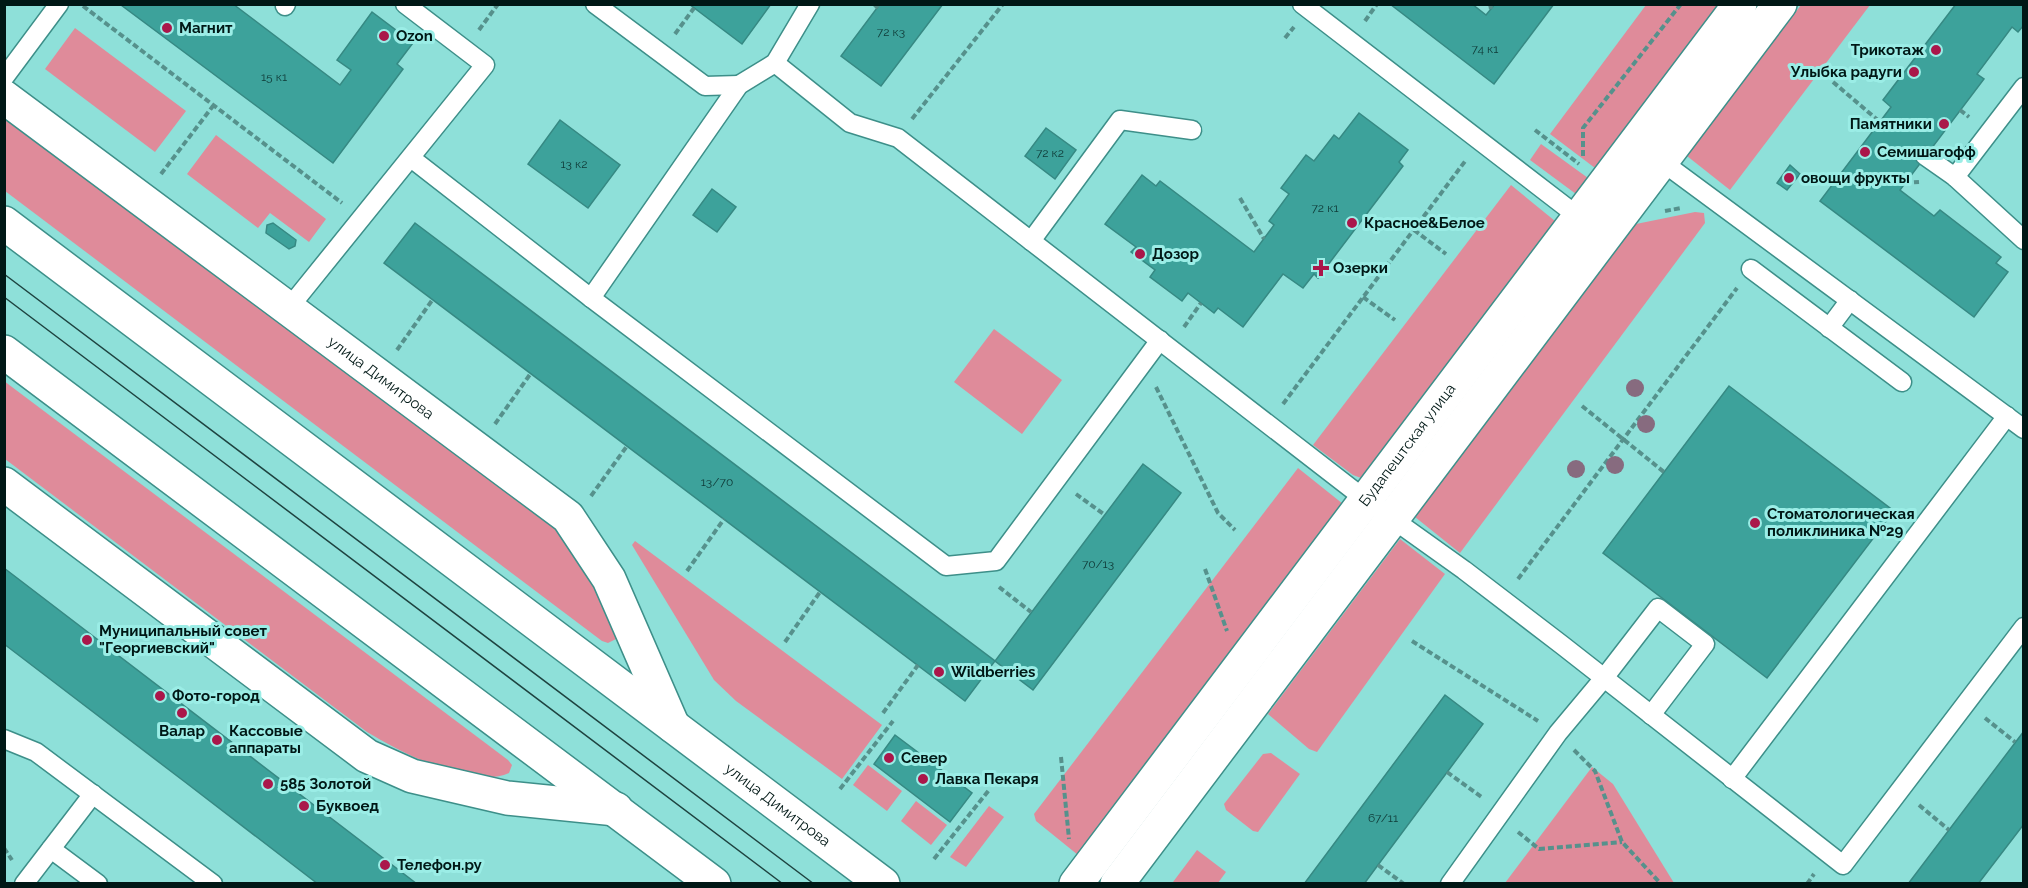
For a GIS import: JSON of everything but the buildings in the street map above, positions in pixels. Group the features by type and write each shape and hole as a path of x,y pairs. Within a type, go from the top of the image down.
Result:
{"street":[{"name":"Будапештская улица","path":"1076,884 1740,4"},
{"path":"1117,884 1780,4"},
{"name":"улица Димитрова","path":"4,97 568,517 609,579 673,726"},
{"name":"улица Димитрова","path":"4,223 883,884"},
{"path":"4,352 714,884"},
{"path":"4,484 367,756 412,777 507,798 616,809"}],"lane":[{"path":"4,78 59,4"},
{"path":"288,309 485,65 405,4"},
{"path":"595,4 705,86 740,85"},
{"path":"591,298 740,85 775,63 810,4"},
{"path":"1302,4 1605,237"},
{"path":"775,63 850,123 898,138 1366,500 1604,678 1843,865 2024,627"},
{"path":"1955,177 2024,87"},
{"path":"1031,241 1120,120 1192,130"},
{"path":"1636,142 2024,429"},
{"path":"1925,156 1955,177 2024,240"},
{"path":"411,158 591,298 946,566 996,561 1160,340"},
{"path":"1751,269 1902,382"},
{"path":"1829,328 1850,300"},
{"path":"1732,779 2007,416"},
{"path":"1450,884 1558,733 1658,608 1705,644 1651,715"},
{"path":"4,739 36,752 211,883"},
{"path":"24,884 93,794"},
{"path":"51,849 98,884"}],"path":[{"path":"81,4 361,219"},
{"path":"465,49 498,4"},
{"path":"898,138 1003,4"},
{"path":"1535,130 1585,169 1583,128 1681,4"},
{"path":"661,53 694,8"},
{"path":"1833,82 1880,122"},
{"path":"161,175 213,106"},
{"path":"1268,424 1480,142"},
{"path":"1240,198 1264,239"},
{"path":"1414,230 1446,254"},
{"path":"1502,600 1751,269"},
{"path":"1363,297 1395,320"},
{"path":"395,353 433,299"},
{"path":"1182,330 1201,303"},
{"path":"1144,362 1218,513 1235,530"},
{"path":"493,426 531,373"},
{"path":"1582,406 1664,472"},
{"path":"589,499 627,446"},
{"path":"1056,480 1105,515"},
{"path":"687,570 724,519"},
{"path":"996,561 998,586 1031,612"},
{"path":"785,642 820,592"},
{"path":"883,713 918,665"},
{"path":"1966,703 2015,742"},
{"path":"840,789 893,721"},
{"path":"1061,757 1070,849"},
{"path":"1448,772 1539,849 1622,842"},
{"path":"934,859 989,790"},
{"path":"1900,790 1949,830"},
{"path":"1378,865 1404,884"}],"shaded area":[{"path":"1646,5 1718,5 1595,168 1550,134"},
{"path":"1801,5 1870,5 1730,190 1687,156"},
{"path":"75,28 186,111 155,152 45,69"},
{"path":"4,115 558,531 593,581 616,639 608,643 602,641 5,191"},
{"path":"216,135 326,219 309,242 270,213 258,228 187,174"},
{"path":"1541,144 1588,178 1576,194 1530,160"},
{"path":"1511,185 1555,221 1361,478 1353,475 1313,445"},
{"path":"1695,212 1704,213 1705,223 1460,553 1415,517 1636,224"},
{"path":"994,329 1062,380 1022,434 954,382"},
{"path":"4,381 508,760 512,765 509,773 494,777 476,777 457,773 417,758 367,732 5,459"},
{"path":"1298,468 1343,504 1078,855 1036,821 1034,814"},
{"path":"1400,539 1445,574 1317,752 1309,749 1268,714"},
{"path":"635,541 882,725 842,779 736,701 714,680 632,545"},
{"path":"1271,753 1300,774 1258,832 1253,831 1226,810 1224,804 1263,754"},
{"path":"868,765 902,791 887,811 853,785"},
{"path":"1592,767 1613,784 1674,883 1505,883"},
{"path":"916,801 947,825 931,845 901,821"},
{"path":"989,806 1004,817 966,867 950,857"},
{"path":"1197,850 1226,872 1218,883 1173,882"}],"tram line":[{"path":"4,274 814,884"},
{"path":"4,297 783,884"}],"place":[{"name":"Магнит","path":"167,28"},
{"name":"Ozon","path":"384,36"},
{"name":"Трикотаж","path":"1936,50"},
{"name":"Улыбка радуги","path":"1914,72"},
{"name":"Памятники","path":"1944,124"},
{"name":"Семишагофф","path":"1865,152"},
{"name":"овощи фрукты","path":"1789,178"},
{"name":"Красное&Белое","path":"1352,223"},
{"name":"Дозор","path":"1140,254"},
{"name":"Озерки","path":"1321,268"},
{"name":"Стоматологическая поликлиника №29","path":"1755,523"},
{"name":"Муниципальный совет \"Георгиевский\"","path":"87,640"},
{"name":"Wildberries","path":"939,672"},
{"name":"Фото-город","path":"160,696"},
{"name":"Валар","path":"182,713"},
{"name":"Кассовые аппараты","path":"217,740"},
{"name":"Север","path":"889,758"},
{"name":"Лавка Пекаря","path":"923,779"},
{"name":"585 Золотой","path":"268,784"},
{"name":"Буквоед","path":"304,806"},
{"name":"Телефон.ру","path":"385,865"}]}
